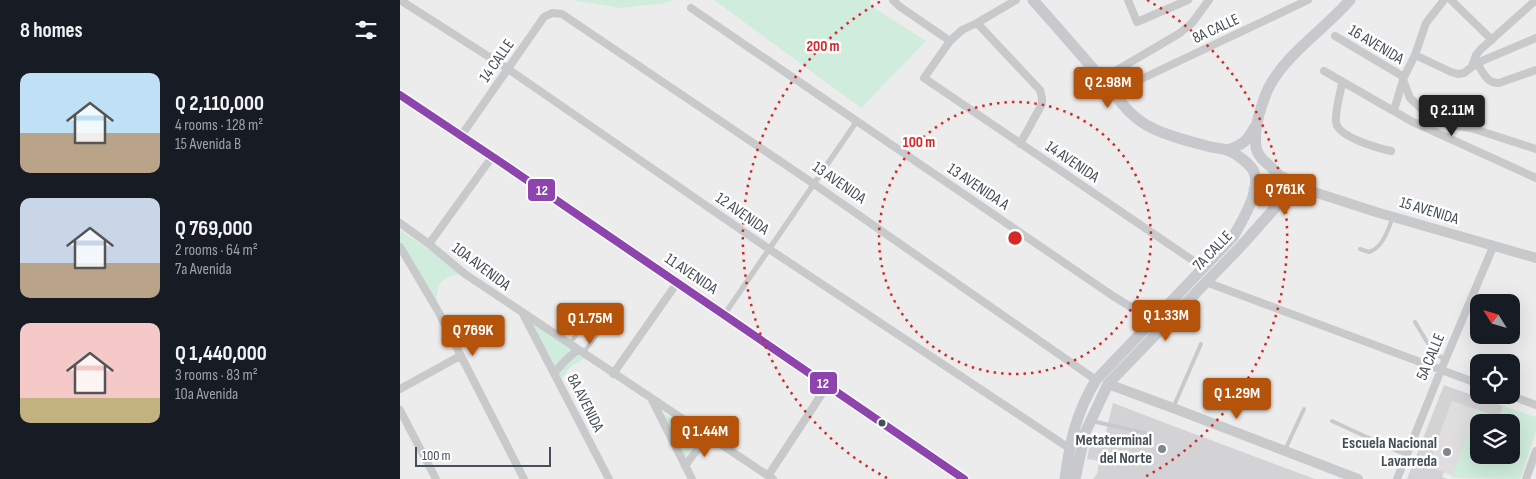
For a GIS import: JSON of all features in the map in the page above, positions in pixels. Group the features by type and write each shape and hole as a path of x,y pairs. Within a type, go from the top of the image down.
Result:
{"main road":[{"path":"1033,0 1102,79 1122,106 1137,119 1153,128 1201,144 1227,150 1239,146 1249,138 1268,88 1278,73 1350,0"},
{"path":"1255,126 1256,148 1264,162 1279,175 1283,194"},
{"name":"7A CALLE","path":"1065,479 1069,448 1080,411 1096,380 1233,236 1248,208 1256,183 1256,176 1247,163 1227,150"},
{"path":"1254,190 1262,184 1269,182 1276,183 1283,194"},
{"name":"7A CALLE","path":"1075,479 1081,448 1090,420 1108,384 1255,231 1283,194"}],"street":[{"name":"12 AVENIDA","path":"400,0 508,70 768,249 1069,448"},
{"path":"893,0 950,41 962,30 1016,0"},
{"path":"1128,0 1137,22 1188,0"},
{"path":"1102,79 1180,33 1192,23 1209,0"},
{"name":"8A CALLE","path":"1135,82 1308,0"},
{"path":"1394,110 1426,23 1444,0"},
{"path":"1450,0 1492,40"},
{"path":"1474,65 1476,55 1533,3"},
{"name":"13 AVENIDA A","path":"691,8 1113,296 1152,320"},
{"name":"14 CALLE","path":"461,136 544,17 552,13 562,14"},
{"name":"13 AVENIDA","path":"562,14 814,184 1096,380"},
{"path":"977,23 1040,90 1042,104 1020,144"},
{"name":"16 AVENIDA","path":"1334,36 1404,79 1410,98 1431,118 1449,125 1471,128 1536,149"},
{"path":"1415,55 1458,74 1464,73 1474,65 1536,38"},
{"name":"14 AVENIDA","path":"950,41 924,78 1204,268"},
{"path":"1474,65 1494,83 1536,70"},
{"path":"1324,72 1412,121 1536,178"},
{"path":"1342,82 1336,121 1338,129 1365,144 1390,152"},
{"name":"11 AVENIDA","path":"400,95 964,479"},
{"path":"724,315 858,121"},
{"path":"429,244 492,156"},
{"name":"15 AVENIDA","path":"1279,175 1314,192"},
{"name":"15 AVENIDA","path":"1283,194 1302,190 1314,192 1493,247 1536,258"},
{"name":"10A AVENIDA","path":"400,223 465,274 523,314 613,374 650,396 770,477"},
{"path":"400,247 438,310 524,479"},
{"name":"5A CALLE","path":"1396,479 1444,360 1493,247"},
{"path":"1206,282 1470,381"},
{"path":"613,374 677,283"},
{"name":"8A AVENIDA","path":"523,314 609,479"},
{"path":"554,373 565,361 580,352"},
{"path":"400,388 460,356"},
{"path":"1108,384 1173,408 1341,476 1358,479"},
{"path":"770,477 827,386"},
{"path":"650,396 692,479"},
{"path":"1520,399 1536,405"},
{"path":"400,410 436,479"},
{"path":"684,466 696,451 712,438"},
{"path":"1526,479 1536,450"}],"lane":[{"path":"1360,249 1370,252 1376,248 1382,241 1393,217"},
{"path":"569,345 594,310"},
{"path":"1415,322 1433,352 1444,360"},
{"path":"580,352 605,324"},
{"path":"1173,408 1202,344"},
{"path":"1284,452 1304,409"},
{"path":"1090,420 1149,434"},
{"path":"1332,421 1406,454"}],"shaded area":[{"name":"Escuela Nacional Lavarreda","path":"1452,401 1476,409 1474,414 1470,414 1470,426 1453,476 1428,466"}],"green space":[{"path":"571,0 673,0 665,3 621,8"},
{"path":"714,0 870,0 871,6 926,41 861,108"},
{"path":"400,230 465,274 448,277 441,283 437,296 438,311 400,244"},
{"path":"523,314 587,357 570,367 559,383"},
{"path":"1503,406 1536,417 1536,432 1520,479 1452,478 1470,426 1470,464 1520,464 1520,414 1499,414"},
{"path":"1476,409 1490,414 1474,414"},
{"path":"662,412 703,439 685,457"}],"building":[{"path":"1444,385 1470,394 1470,404 1497,404 1503,406 1500,414 1490,414 1452,401 1428,466 1444,472 1442,477 1447,479 1407,479"},
{"name":"Metaterminal del Norte","path":"1113,403 1315,479 1093,479 1097,474 1099,461 1087,459 1091,438 1104,440"}],"transit line":[{"name":"12","path":"400,95 964,479"}],"place":[{"name":"Metaterminal del Norte","path":"1162,449"},
{"name":"Escuela Nacional Lavarreda","path":"1447,452"}]}
